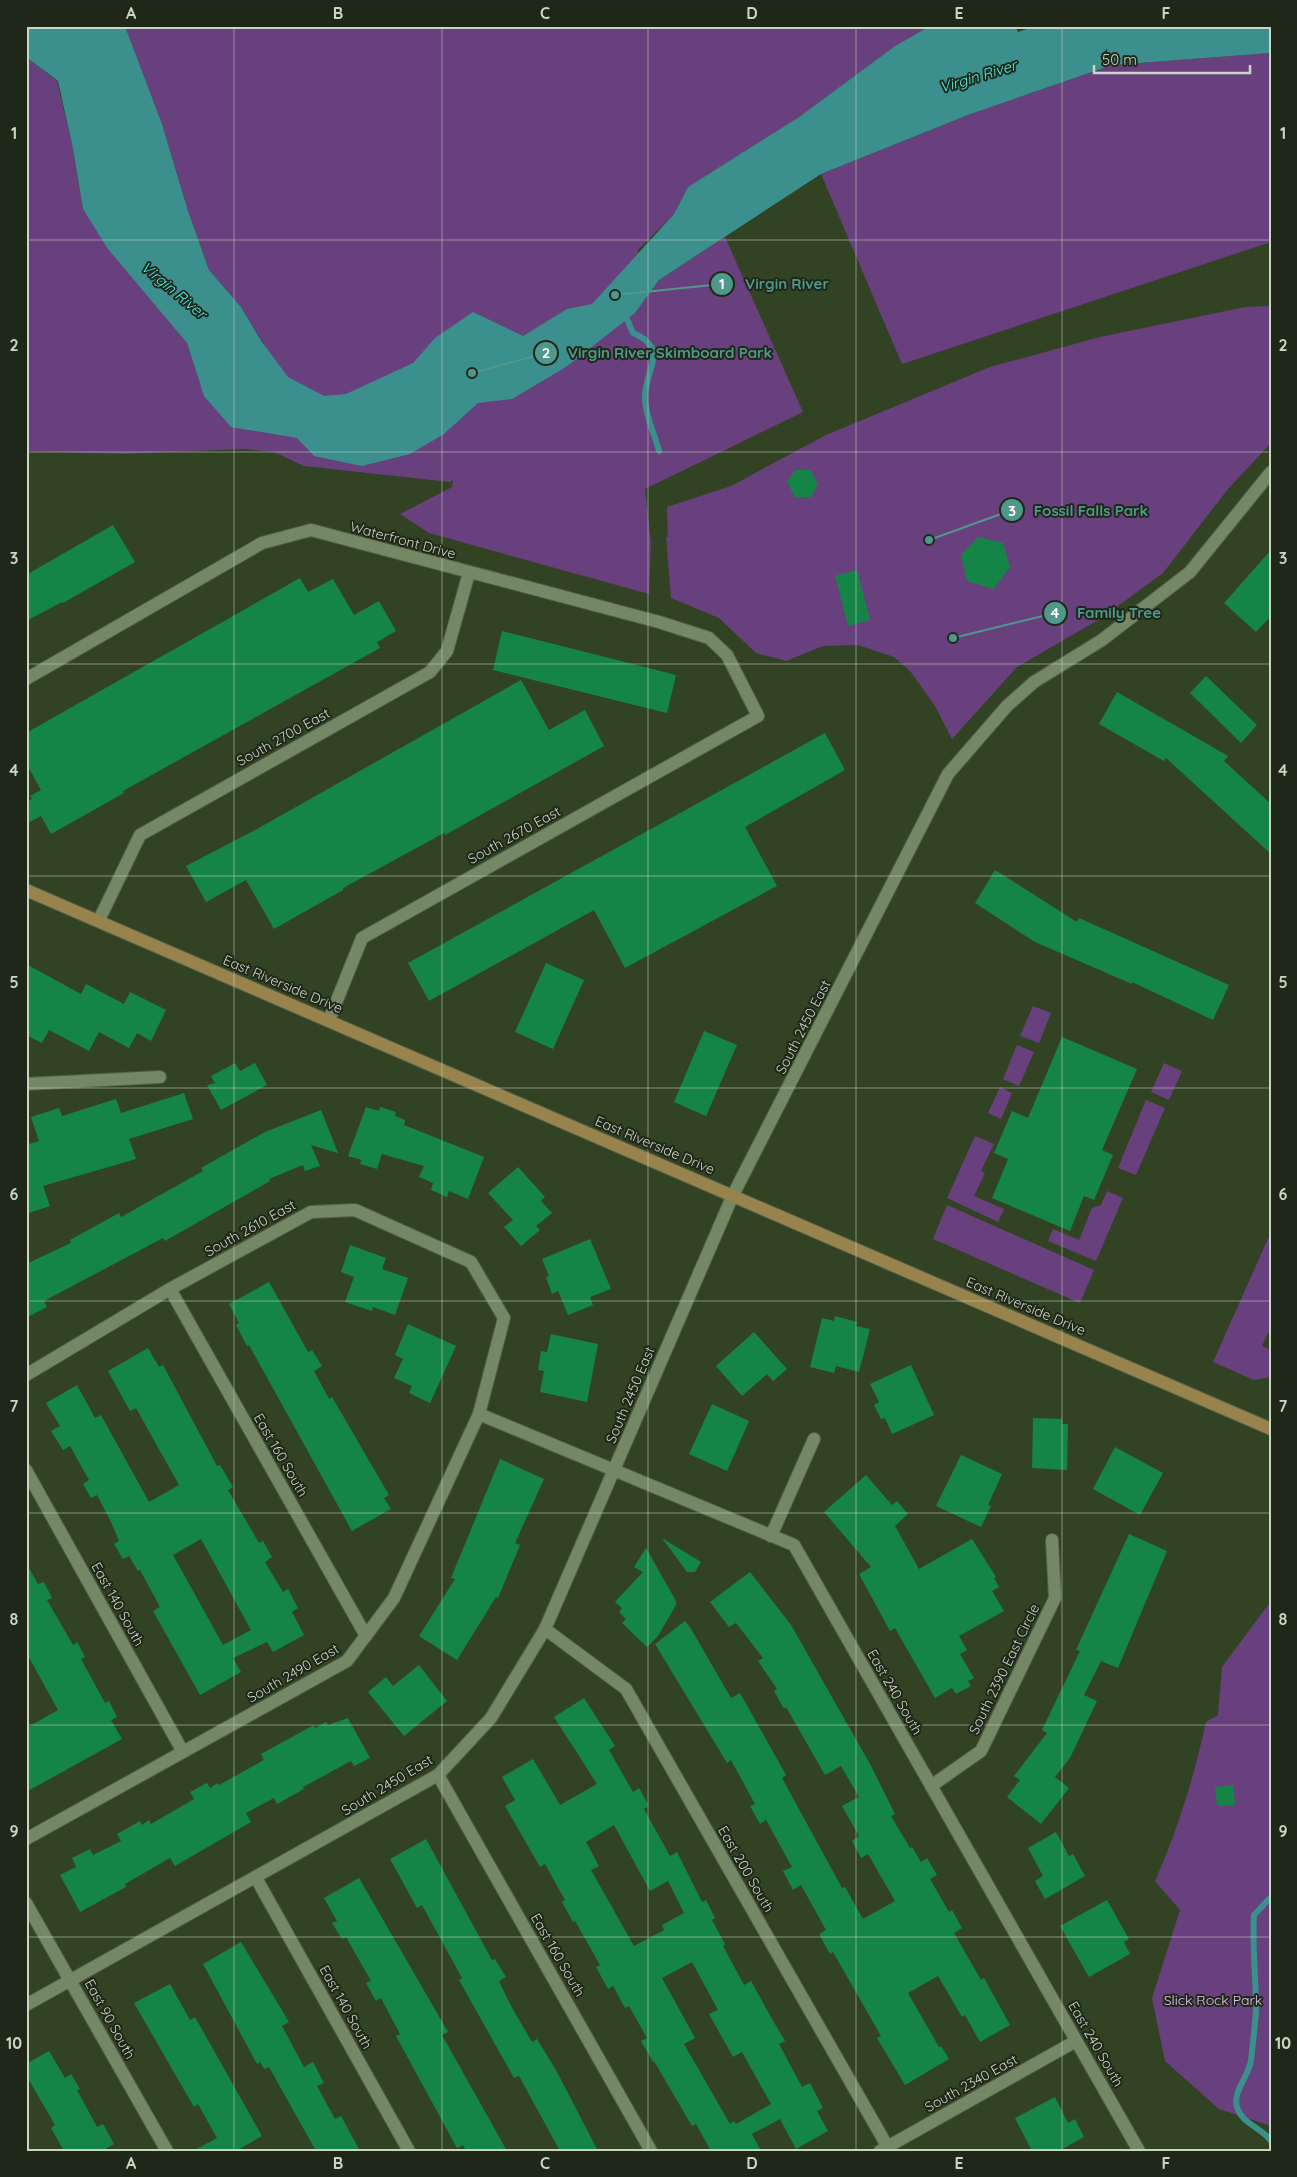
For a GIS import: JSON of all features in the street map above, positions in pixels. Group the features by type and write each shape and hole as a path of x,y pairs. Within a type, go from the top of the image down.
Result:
{"main road":[{"name":"East Riverside Drive","path":"26,890 1271,1429"}],"street":[{"name":"South 2450 East","path":"26,2005 438,1775 491,1718 545,1629 733,1195 948,774 1007,706 1034,682 1102,640 1190,572 1271,472"},
{"name":"Waterfront Drive","path":"26,679 262,543 311,530 659,622 709,638 727,655 758,716"},
{"name":"South 2700 East","path":"99,920 140,835 430,672 447,652 469,573"},
{"name":"South 2670 East","path":"329,1020 362,938 758,716"},
{"path":"26,1084 160,1077"},
{"name":"South 2610 East","path":"26,1375 170,1289 311,1212 355,1210 471,1262 504,1318"},
{"name":"East 160 South","path":"170,1289 366,1636"},
{"name":"South 2490 East","path":"26,1839 348,1661 394,1598 479,1414 504,1318"},
{"name":"East 240 South","path":"479,1414 794,1545 1139,2151"},
{"path":"771,1536 814,1439"},
{"name":"East 140 South","path":"26,1470 183,1752"},
{"name":"South 2390 East Circle","path":"931,1786 981,1751 1055,1598 1052,1540"},
{"name":"East 200 South","path":"545,1629 626,1690 886,2149"},
{"name":"East 160 South","path":"438,1775 651,2151"},
{"name":"East 140 South","path":"256,1878 409,2151"},
{"name":"East 90 South","path":"26,1903 167,2151"},
{"name":"South 2340 East","path":"886,2149 1076,2041"}],"green space":[{"path":"125,26 930,26 895,46 799,117 688,187 674,214 638,250 635,313 659,280 725,237 803,412 645,489 651,543 649,594 429,533 400,514 452,487 453,480 450,482 304,466 274,452 243,449 123,454 26,451 26,57 57,81 73,149 83,209 135,280 187,343 201,386 264,344 241,307 209,270 188,211 162,124"},
{"path":"1271,53 1271,242 902,364 821,174 968,115 1112,65"},
{"path":"1271,306 1271,443 1228,489 1163,573 1100,619 1017,667 952,739 935,706 910,671 894,657 858,645 823,646 786,661 756,653 719,618 671,598 666,537 668,537 667,507 731,486 826,435 990,367 1100,337 1245,307"},
{"path":"1033,1006 1051,1013 1039,1043 1020,1036"},
{"path":"1017,1045 1034,1052 1019,1086 1003,1079"},
{"path":"1164,1063 1182,1071 1169,1100 1151,1092"},
{"path":"1000,1087 1012,1093 1001,1119 988,1113"},
{"path":"1146,1100 1165,1108 1136,1175 1118,1168"},
{"path":"975,1136 994,1144 981,1171 985,1173 974,1196 1004,1209 998,1222 947,1198"},
{"path":"1107,1191 1123,1198 1096,1261 1048,1241 1053,1229 1079,1240 1092,1208 1101,1205"},
{"path":"947,1205 1094,1270 1080,1303 933,1239"},
{"path":"1271,1232 1271,1327 1262,1346 1271,1350 1271,1377 1254,1380 1213,1362"},
{"name":"Slick Rock Park","path":"1271,1601 1271,2126 1219,2109 1165,2061 1152,1998 1180,1910 1155,1881 1185,1803 1206,1722 1218,1715 1222,1667"}],"water":[{"path":"26,26 125,26 162,124 188,211 209,270 241,307 262,342 288,377 324,396 346,394 413,363 435,338 473,312 523,336 567,309 592,304 674,214 688,187 799,117 895,46 930,26 1015,26 1018,32 1035,26 1271,26 1271,53 1112,65 968,115 821,174 659,280 635,313 566,367 512,399 478,403 444,434 410,454 362,466 314,456 297,438 231,427 204,396 187,343 108,249 83,209 73,149 58,81 26,57"}],"building":[{"path":"795,470 810,470 818,484 811,497 795,497 787,482"},
{"path":"113,525 135,562 63,603 26,621 26,575"},
{"path":"978,537 1003,543 1010,567 993,589 967,581 961,555"},
{"path":"1271,550 1271,616 1256,632 1224,603"},
{"path":"857,570 870,620 848,626 835,576"},
{"path":"300,578 308,592 333,579 354,615 379,601 396,631 377,642 380,648 123,791 124,793 51,834 41,816 26,824 26,803 32,799 30,796 41,790 26,763 26,733"},
{"path":"502,631 676,675 667,713 493,670"},
{"path":"1206,676 1257,725 1241,743 1190,693"},
{"path":"521,680 549,730 585,710 604,746 445,835 444,833 343,888 343,890 274,929 246,880 206,902 186,866 257,829"},
{"path":"1117,692 1228,756 1224,761 1271,804 1271,854 1166,758 1164,761 1099,724"},
{"path":"825,733 845,770 745,827 777,886 625,968 594,910 429,1001 408,963"},
{"path":"995,870 1077,922 1079,918 1229,985 1213,1020 1132,982 1132,984 1035,942 975,903"},
{"path":"546,963 584,980 553,1049 515,1032"},
{"path":"26,964 81,994 86,984 124,1004 130,992 166,1010 151,1041 137,1033 129,1048 99,1032 89,1051 49,1030 42,1043 26,1035"},
{"path":"704,1031 737,1045 706,1116 674,1102"},
{"path":"1062,1037 1137,1069 1102,1150 1113,1155 1094,1200 1084,1196 1070,1231 992,1198 1008,1159 994,1153 1012,1111 1028,1118"},
{"path":"235,1063 240,1071 255,1063 267,1085 221,1110 207,1085 215,1083 211,1076"},
{"path":"184,1093 193,1119 129,1139 136,1159 43,1186 50,1206 26,1214 26,1145 39,1141 31,1117 59,1108 62,1116 116,1099 121,1113"},
{"path":"366,1107 379,1111 380,1107 396,1112 395,1116 405,1120 404,1125 484,1157 468,1199 449,1191 447,1197 431,1190 433,1183 419,1177 424,1166 382,1154 377,1169 360,1164 362,1160 348,1156"},
{"path":"321,1110 338,1153 311,1145 320,1166 305,1171 303,1165 269,1179 270,1181 165,1241 163,1238 44,1301 47,1307 26,1318 26,1264 71,1243 70,1240 119,1213 121,1217 203,1171 201,1168 265,1132"},
{"path":"518,1167 545,1197 541,1201 552,1213 536,1226 540,1230 521,1246 504,1227 513,1220 488,1193"},
{"path":"590,1239 611,1289 590,1297 593,1305 568,1315 558,1291 552,1294 546,1277 549,1276 542,1259"},
{"path":"350,1245 386,1258 382,1269 408,1278 395,1315 373,1307 372,1311 345,1302 354,1277 341,1272"},
{"path":"269,1282 308,1352 312,1350 322,1366 314,1371 329,1399 332,1397 389,1495 384,1498 391,1509 352,1531 249,1345 247,1346 236,1325 239,1323 229,1304"},
{"path":"835,1316 857,1322 856,1326 870,1329 859,1372 836,1366 834,1373 810,1367 822,1318 834,1321"},
{"path":"408,1324 456,1346 430,1403 409,1393 412,1386 394,1378 403,1359 395,1355"},
{"path":"754,1332 787,1369 773,1381 767,1374 742,1396 716,1366"},
{"path":"551,1334 598,1344 587,1402 540,1392 544,1371 538,1370 541,1351 547,1352"},
{"path":"148,1348 159,1367 163,1365 217,1466 220,1465 233,1487 228,1490 259,1543 263,1541 272,1557 265,1562 283,1592 288,1589 298,1608 292,1612 304,1635 273,1652 267,1642 233,1658 241,1672 200,1695 153,1611 160,1607 140,1570 138,1571 129,1556 123,1559 114,1544 119,1541 111,1522 97,1495 91,1498 83,1484 89,1480 70,1446 63,1450 51,1431 60,1426 46,1403 77,1385 95,1418 101,1415 149,1502 179,1485 136,1408 130,1411 108,1371","holes":["201,1539 251,1630 223,1645 173,1555"]},
{"path":"911,1365 934,1415 892,1434 885,1418 881,1419 874,1405 879,1402 870,1384"},
{"path":"712,1404 749,1421 727,1471 689,1454"},
{"path":"1033,1418 1062,1419 1062,1424 1068,1424 1067,1470 1032,1468"},
{"path":"1115,1447 1163,1473 1140,1515 1093,1489"},
{"path":"961,1455 1002,1474 988,1505 991,1506 981,1527 936,1506"},
{"path":"500,1459 544,1479 515,1543 520,1545 498,1598 496,1597 457,1660 419,1636 455,1579 451,1578"},
{"path":"866,1475 892,1505 897,1501 908,1514 895,1526 919,1569 972,1539 996,1577 994,1578 999,1587 992,1591 1004,1611 959,1636 967,1650 960,1654 974,1678 968,1681 971,1686 956,1694 952,1688 935,1698 895,1628 890,1631 859,1574 871,1567 824,1512"},
{"path":"1129,1534 1167,1551 1118,1668 1101,1661 1084,1695 1097,1701 1070,1758 1055,1777 1069,1788 1041,1824 1007,1797 1020,1780 1014,1776 1047,1733 1042,1730 1080,1651 1076,1650"},
{"path":"662,1538 701,1562 695,1572 687,1572"},
{"path":"646,1548 676,1601 676,1605 658,1636 647,1647 622,1623 626,1619 619,1612 622,1608 615,1602 643,1572 634,1567"},
{"path":"26,1563 38,1584 44,1582 52,1598 47,1600 73,1645 77,1642 85,1657 81,1659 105,1703 109,1701 117,1717 111,1720 122,1739 26,1792 26,1728 58,1710 26,1652"},
{"path":"750,1572 791,1625 870,1764 895,1814 891,1816 910,1848 912,1847 921,1862 927,1858 937,1875 930,1879 949,1912 952,1910 962,1928 954,1933 981,1980 984,1978 1010,2025 980,2042 965,2015 962,2017 938,1976 908,1993 939,2047 941,2046 949,2059 905,2085 877,2038 881,2036 833,1952 830,1954 819,1934 826,1930 801,1885 793,1890 783,1871 792,1867 766,1820 760,1824 750,1806 755,1804 731,1760 727,1763 655,1644 685,1621 731,1698 740,1693 786,1775 782,1778 842,1888 845,1887 863,1919 895,1901 868,1854 861,1858 852,1841 859,1836 842,1806 859,1797 841,1766 825,1775 786,1707 784,1709 774,1691 777,1689 758,1661 763,1658 736,1623 729,1627 710,1602"},
{"path":"419,1665 447,1701 404,1736 368,1692 386,1677 393,1686"},
{"path":"584,1698 615,1746 609,1750 633,1792 639,1788 649,1806 644,1809 670,1856 677,1852 702,1902 706,1900 715,1918 712,1920 725,1944 723,1946 744,1985 751,1981 785,2041 779,2044 802,2087 810,2083 823,2108 817,2111 828,2131 796,2149 780,2119 752,2134 761,2151 711,2151 696,2124 692,2126 641,2041 647,2038 629,2006 625,2008 613,1986 608,1989 596,1967 600,1965 562,1902 565,1900 545,1864 540,1867 505,1806 515,1800 502,1777 533,1759 560,1805 597,1784 554,1717","holes":["614,1825 650,1891 668,1881 684,1913 662,1925 664,1930 634,1946 591,1870 599,1866 586,1842","692,1962 718,2010 709,2014 733,2057 742,2052 771,2104 736,2124 734,2121 730,2124 684,2044 695,2038 662,1978"]},
{"path":"348,1718 370,1758 354,1766 351,1761 303,1787 304,1789 277,1804 274,1798 246,1813 251,1822 175,1866 170,1858 125,1884 126,1887 80,1912 60,1875 76,1867 72,1858 90,1849 93,1855 121,1841 117,1834 140,1821 142,1825 149,1820 151,1824 194,1799 190,1792 207,1783 210,1788 218,1783 219,1785 264,1760 261,1754 314,1725 315,1728 326,1722 328,1725"},
{"path":"1233,1785 1235,1805 1217,1806 1215,1787"},
{"path":"1056,1832 1069,1856 1073,1854 1085,1876 1045,1899 1035,1881 1043,1876 1028,1848"},
{"path":"426,1839 492,1960 495,1959 506,1977 499,1981 511,2006 532,2042 537,2039 557,2072 598,2151 560,2151 519,2076 514,2078 459,1980 462,1978 422,1905 417,1908 390,1859"},
{"path":"359,1878 448,2032 442,2035 507,2151 466,2151 463,2145 457,2148 396,2036 400,2034 381,1998 376,2001 366,1983 371,1981 346,1937 342,1939 332,1923 337,1921 324,1898"},
{"path":"1107,1900 1129,1939 1124,1942 1130,1954 1089,1977 1060,1926"},
{"path":"241,1942 289,2022 282,2026 304,2067 313,2062 324,2083 317,2086 335,2119 341,2116 360,2151 316,2151 269,2067 264,2069 260,2062 257,2064 203,1964"},
{"path":"170,1984 190,2020 195,2017 262,2136 236,2151 193,2151 217,2138 198,2104 194,2107 134,2003"},
{"path":"49,2051 65,2078 71,2074 80,2089 77,2090 97,2127 103,2124 114,2144 102,2151 64,2151 51,2128 55,2125 26,2075 26,2064"},
{"path":"1055,2097 1068,2123 1075,2119 1084,2137 1059,2151 1032,2151 1015,2118"}],"waterway":[{"path":"624,312 633,333 644,339 651,346 653,353 653,361 646,388 645,405 659,451"},
{"path":"1271,1897 1254,1915 1255,2029 1250,2065 1239,2089 1236,2101 1239,2113 1243,2118 1271,2141"}],"place":[{"name":"Virgin River","path":"615,295"},
{"name":"Virgin River Skimboard Park","path":"472,373"},
{"name":"Fossil Falls Park","path":"929,540"},
{"name":"Family Tree","path":"953,638"}]}
